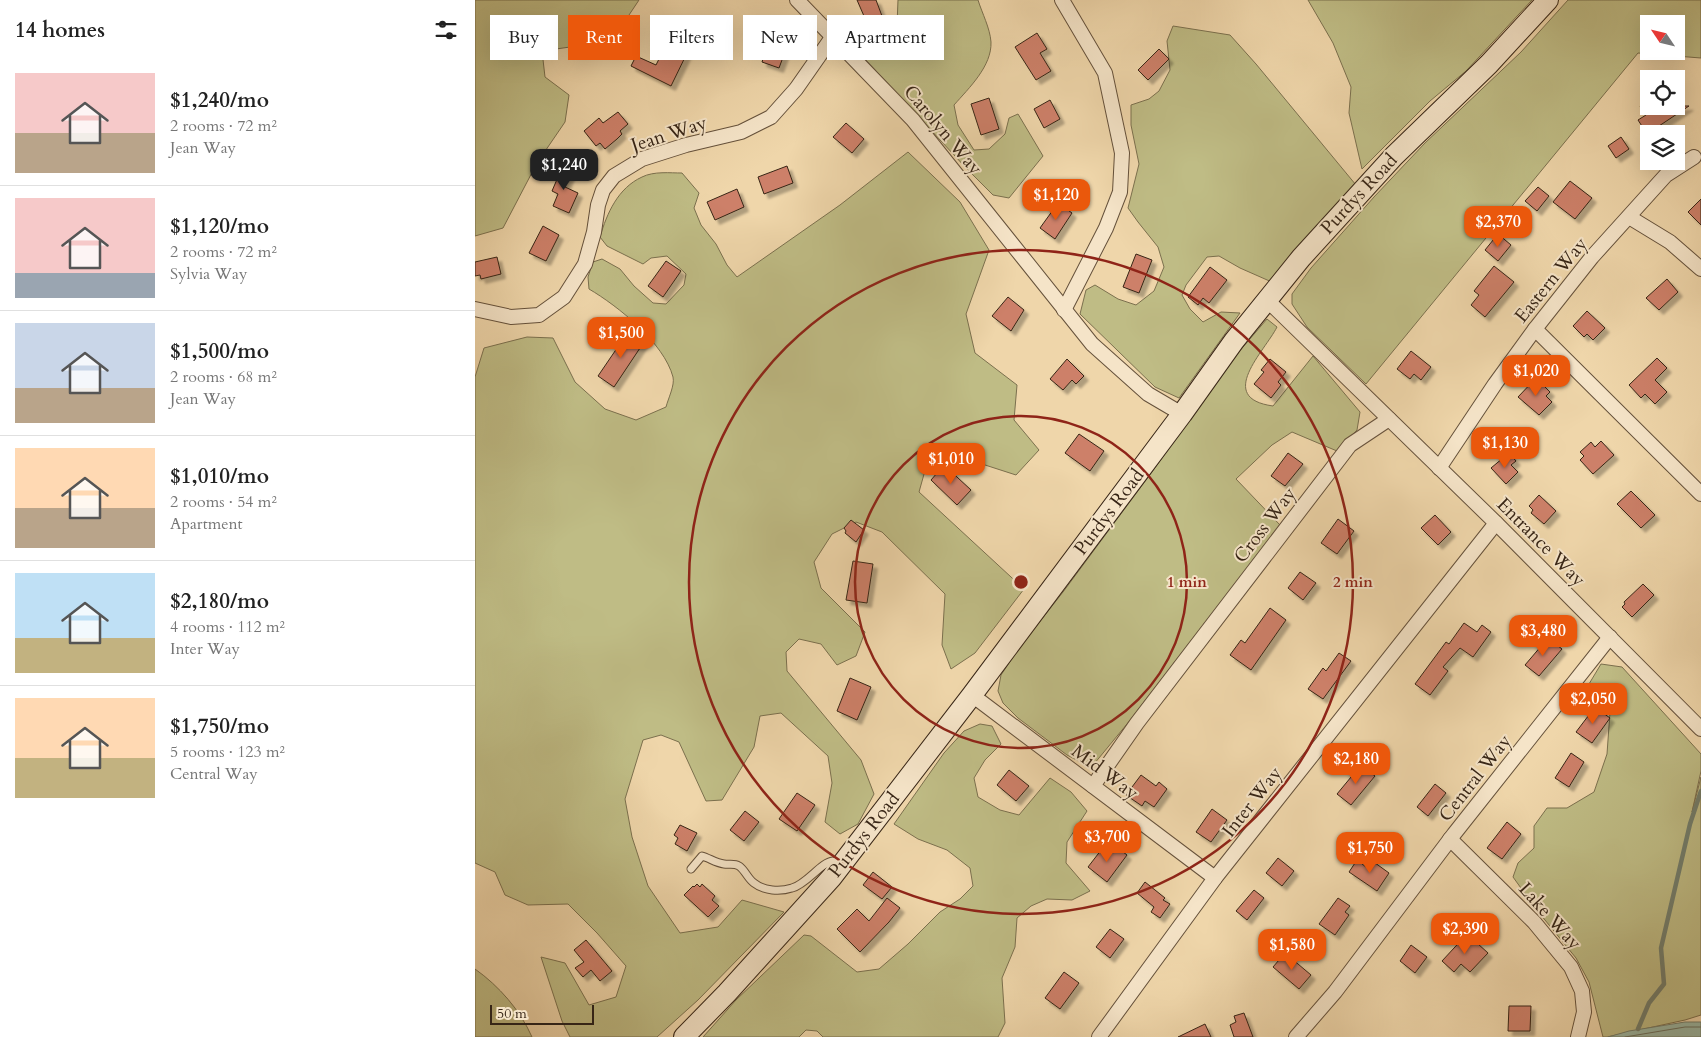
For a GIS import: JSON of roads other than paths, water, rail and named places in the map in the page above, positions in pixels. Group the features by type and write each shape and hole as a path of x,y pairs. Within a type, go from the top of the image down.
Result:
{"main road":[{"name":"Purdys Road","path":"684,1037 794,920 840,866 972,695 1182,414 1234,341 1267,300 1365,187 1489,64 1548,0"}],"street":[{"name":"Carolyn Way","path":"797,0 827,30"},
{"path":"1062,0 1105,73 1122,153 1120,192 1106,228 1064,310"},
{"name":"Jean Way","path":"475,309 511,317 539,315 564,297 585,264 594,232 601,195 614,176 641,160 686,145 741,132 771,117 796,89 827,45"},
{"name":"Carolyn Way","path":"856,60 913,120 1092,344 1148,394 1182,414"},
{"name":"Eastern Way","path":"1439,468 1495,384 1535,329 1592,257 1666,175 1694,157"},
{"path":"1629,217 1670,242 1701,269"},
{"name":"Entrance Way","path":"1267,300 1496,523 1701,729"},
{"path":"1535,329 1701,494"},
{"name":"Cross Way","path":"1093,786 1137,724 1350,445 1389,419"},
{"name":"Inter Way","path":"1099,1037 1215,878 1496,523"},
{"name":"Central Way","path":"1296,1037 1335,992 1450,839 1610,637"},
{"name":"Mid Way","path":"972,695 1215,878"},
{"name":"Lake Way","path":"1450,839 1534,922 1571,967 1582,991 1584,1012 1578,1037"}],"lane":[{"path":"691,869 702,856 722,864 735,864 754,883 765,889 782,890 794,888 814,875 828,862 833,861 840,866"}],"water":[{"path":"1685,1022 1701,1022 1701,1037 1608,1037 1629,1031"}],"waterway":[{"path":"1638,1029 1649,1003 1664,984 1661,948 1690,824 1701,791"}]}
